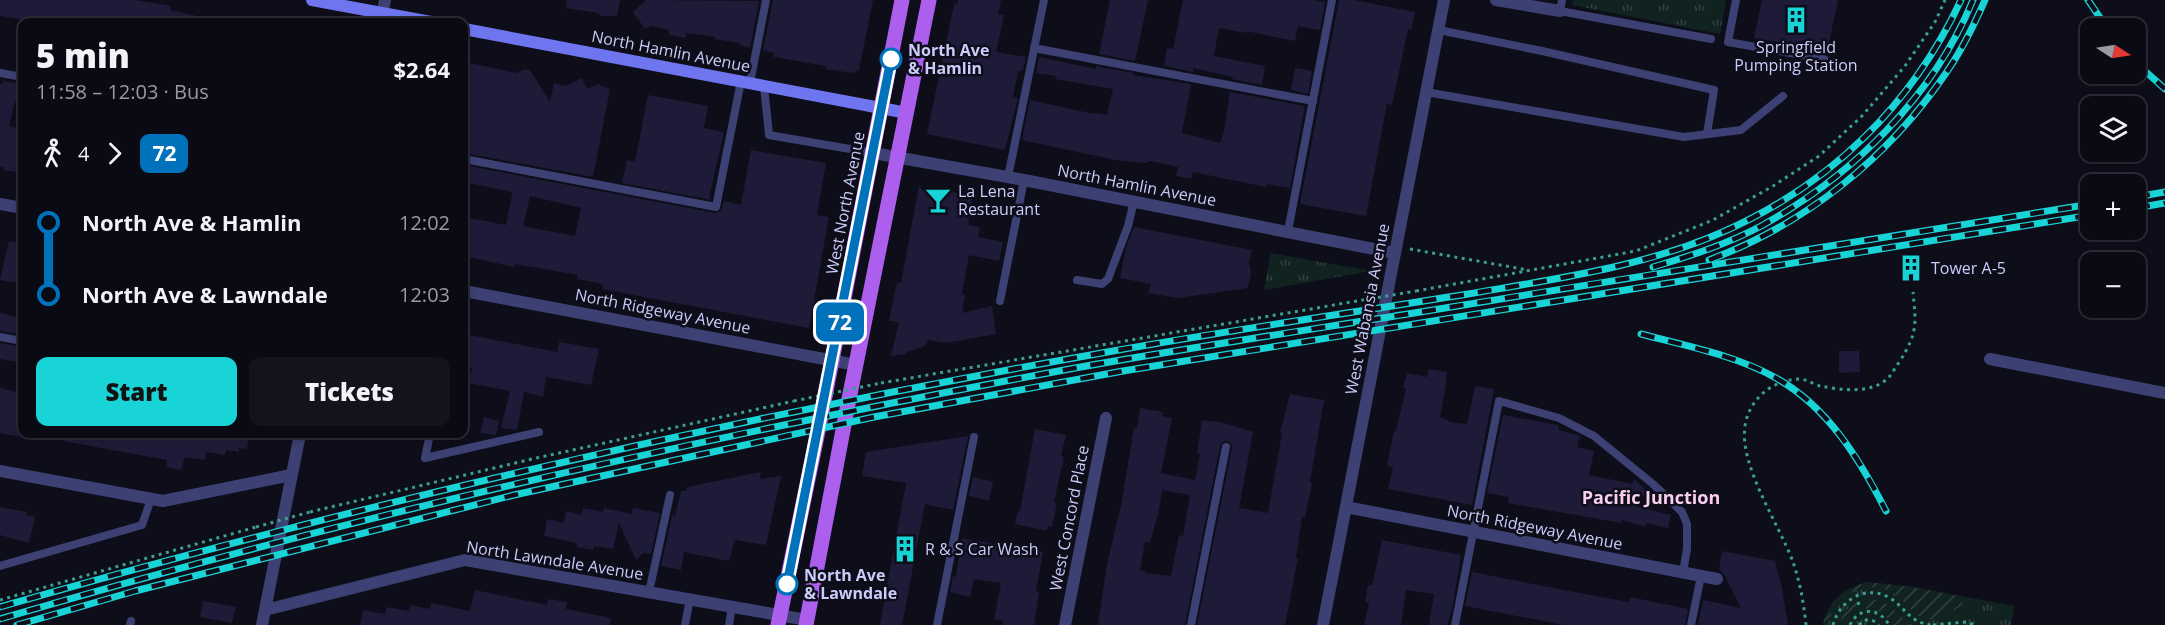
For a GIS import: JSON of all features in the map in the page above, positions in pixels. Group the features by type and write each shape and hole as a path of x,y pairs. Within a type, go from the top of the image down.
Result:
{"main road":[{"name":"West North Avenue","path":"779,620 902,0"},
{"path":"807,623 929,0"}],"street":[{"path":"312,0 381,18 385,0"},
{"name":"West Wabansia Avenue","path":"1323,625 1444,0"},
{"path":"1496,0 1561,6"},
{"name":"North Hamlin Avenue","path":"468,30 907,113"},
{"name":"North Hamlin Avenue","path":"873,153 1395,249"},
{"path":"0,204 18,207"},
{"name":"North Ridgeway Avenue","path":"468,292 856,364"},
{"path":"1990,358 2165,393"},
{"name":"West Concord Place","path":"1065,625 1106,418"},
{"path":"262,625 299,438"},
{"path":"0,471 163,501 291,475"},
{"name":"North Ridgeway Avenue","path":"1346,507 1717,579"},
{"name":"North Lawndale Avenue","path":"265,610 465,560 732,606 779,620 807,623"}],"lane":[{"path":"468,160 716,207 766,0"},
{"path":"1008,177 1044,0"},
{"path":"1288,231 1332,0"},
{"path":"1736,0 1728,42 1824,59"},
{"path":"1561,6 1711,39"},
{"path":"1438,30 1714,90 1707,134"},
{"path":"1034,48 1313,101"},
{"path":"0,73 18,76"},
{"path":"764,86 769,135 873,153"},
{"path":"1426,92 1684,137 1741,130 1783,96"},
{"path":"1000,301 1024,180"},
{"path":"1077,280 1102,284 1108,279 1128,226 1134,201"},
{"path":"0,337 18,340"},
{"path":"1455,625 1499,401 1558,418 1594,436 1653,484 1682,512 1687,524 1687,549 1683,572"},
{"path":"429,438 425,458 539,432"},
{"path":"938,625 974,437"},
{"path":"1191,625 1226,447"},
{"path":"650,592 670,495"},
{"path":"0,566 142,525 151,499"},
{"path":"1691,625 1701,576"},
{"path":"685,625 690,599"},
{"path":"729,625 732,606"}],"path":[{"path":"0,600 310,512 532,459 794,401 881,383 1533,271 1636,251 1713,220 1819,156 1862,116 1905,66 1935,22 1945,0"},
{"path":"1395,249 1533,271"},
{"path":"1806,625 1805,611 1793,564 1745,454 1745,425 1756,399 1773,384 1800,379 1818,386 1848,390 1872,388 1889,378 1906,350 1916,327 1913,292"},
{"path":"1833,625 1842,605 1851,599 1869,593 1888,597 1912,619 1931,625 1965,622 1976,625"},
{"path":"1858,602 1860,609"},
{"path":"1850,625 1857,615 1865,611 1882,615 1889,625"},
{"path":"1859,625 1864,620 1870,620 1879,625"}],"green space":[{"path":"1573,0 1726,0 1720,34 1572,5"},
{"path":"1271,253 1371,271 1264,290"},
{"path":"1868,582 1912,587 2014,606 2011,625 1823,625 1829,608 1839,596"},
{"path":"1868,582 1912,587 1964,597 1961,607 1948,611 1946,618 1934,619 1919,616 1889,591 1869,587 1850,593 1842,599 1830,615 1827,625 1823,625 1829,608 1839,596"},
{"path":"1868,599 1882,602 1912,625 1892,625 1879,611 1861,609 1858,602"},
{"path":"1857,602 1860,610 1850,619 1848,625 1838,625 1846,610"}],"building":[{"path":"0,0 135,0 171,6 170,10 197,16 197,18 18,19 0,16"},
{"path":"567,0 620,0 617,16 601,16 598,13 566,8"},
{"path":"646,0 759,1 750,48 739,45 740,43 715,39 715,37 686,33 685,38 669,35 669,30 651,26 645,29 633,12"},
{"path":"773,0 873,0 859,70 853,73 825,69 826,66 774,57 774,53 763,50"},
{"path":"958,0 1001,0 998,14 1004,15 996,52 1026,57 1023,70 1018,72 1013,97 1018,98 1005,150 927,134 954,4 957,5"},
{"path":"1110,0 1148,0 1135,61 1099,54"},
{"path":"1183,0 1314,0 1325,2 1320,30 1298,26 1295,41 1219,28 1214,56 1265,66 1262,85 1193,68 1193,72 1164,66 1167,48 1173,49"},
{"path":"1339,0 1354,0 1415,12 1411,30 1408,29 1392,105 1387,104 1366,216 1300,204"},
{"name":"Springfield Pumping Station","path":"1762,0 1838,0 1827,52 1754,38"},
{"path":"1039,57 1096,69 1096,66 1133,73 1133,75 1191,84 1182,133 1220,143 1224,132 1230,92 1305,106 1290,188 1267,184 1266,187 1193,172 1191,179 1176,176 1178,167 1150,161 1146,163 1115,160 1022,140 1030,100 1107,115 1113,89 1055,79 1056,76 1036,73"},
{"path":"468,63 517,73 525,69 530,70 550,102 554,83 566,86 582,78 587,89 598,84 610,89 593,177 468,154 470,103 468,102"},
{"path":"1295,68 1312,71 1308,94 1291,90"},
{"path":"3,81 18,83 18,101 15,101 9,126 18,128 18,172 4,170 4,167 0,166 0,84"},
{"path":"648,95 708,106 704,128 724,132 709,198 711,200 622,183 627,160 635,162"},
{"path":"751,150 826,163 817,215 829,217 809,328 602,289 603,284 577,279 578,275 515,264 515,267 468,257 468,218 506,225 512,192 468,183 468,166 715,213 721,211 724,201 741,205","holes":["530,196 581,208 575,236 523,226"]},
{"path":"919,186 972,196 968,225 980,227 978,237 1003,242 999,261 969,255 962,294 965,295 962,313 992,306 996,334 946,343 928,340 925,346 907,352 907,354 891,356 899,322 889,321 897,282 901,283"},
{"path":"1134,227 1252,250 1248,288 1178,298 1148,293 1151,284 1120,278 1126,248"},
{"path":"9,241 18,242 18,283 0,280"},
{"name":"Tower A-5","path":"1920,260 1922,273 1902,276 1900,263"},
{"path":"0,313 18,317 18,334 0,331"},
{"path":"468,335 557,352 559,342 599,349 591,385 546,377 543,397 524,392 517,430 501,428 510,391 469,383 472,368 468,367"},
{"path":"0,343 18,346 18,362 0,359"},
{"path":"1839,351 1859,351 1860,372 1839,373"},
{"path":"1429,369 1447,372 1440,417 1451,422 1467,424 1475,386 1494,389 1472,505 1388,489 1393,467 1387,466 1394,430 1396,431 1406,389 1403,388 1407,373 1427,377"},
{"path":"0,388 18,392 18,436 0,433"},
{"path":"1290,394 1324,400 1310,482 1312,483 1305,517 1302,517 1296,558 1298,558 1285,625 1197,625 1232,448 1231,443 1227,441 1222,442 1220,446 1185,625 1098,625 1107,564 1140,408 1163,412 1162,416 1172,418 1161,473 1195,480 1200,454 1197,453 1202,420 1220,422 1253,432 1239,508 1268,513 1282,433 1280,432","holes":["1162,490 1190,495 1183,536 1179,535 1171,576 1145,573 1140,570 1145,542 1150,543"]},
{"path":"1503,415 1558,425 1559,430 1580,436 1577,447 1594,451 1589,475 1632,484 1634,479 1648,492 1632,505 1671,515 1668,528 1646,523 1645,527 1622,520 1621,523 1508,503 1509,497 1487,493"},
{"path":"484,417 499,421 496,435 480,433"},
{"path":"1035,429 1066,435 1061,456 1064,457 1054,502 1057,503 1052,527 1048,526 1047,531 1015,524 1018,510 1020,511"},
{"name":"R & S Car Wash","path":"968,436 953,510 925,504 902,625 880,625 906,483 862,476 866,452"},
{"path":"63,438 248,438 247,449 239,448 239,452 226,450 225,455 206,452 205,460 185,457 181,470 167,467 167,460 63,441"},
{"path":"761,472 760,479 781,476 766,545 735,540 729,561 684,552 681,570 661,566 672,515 675,516 681,491 686,491 687,487"},
{"path":"973,477 993,482 989,501 969,496"},
{"path":"0,507 27,512 26,515 35,517 29,543 0,535"},
{"path":"583,508 603,512 604,508 632,514 633,508 660,513 651,554 643,553 636,560 619,523 613,549 594,546 593,550 577,547 577,543 544,536 547,519 564,523 566,511 582,515"},
{"path":"962,538 1043,552 1036,591 1039,592 1034,625 1002,625 1003,621 994,619 1001,583 974,579 970,597 950,592 953,576 956,577"},
{"path":"1382,540 1461,555 1447,625 1429,625 1434,594 1406,590 1401,625 1364,625 1369,603 1365,602 1368,585 1372,586"},
{"path":"1722,551 1775,561 1788,625 1698,625 1703,600 1741,608 1719,569"},
{"path":"1472,572 1629,602 1630,597 1688,609 1685,625 1564,625 1465,606"},
{"path":"475,590 547,605 548,599 567,602 566,609 611,618 610,625 360,625 363,610 385,614 387,607 409,611 410,605 430,609 431,603 470,611"},
{"path":"203,601 236,607 232,623 200,617"}],"railway":[{"path":"0,607 414,497 693,433 832,404 1113,351 1566,277 1663,254 1725,231 1764,212 1800,190 1833,165 1893,107 1941,38 1961,0"},
{"path":"1653,267 1723,244 1750,232 1796,205 1858,157 1913,101 1936,69 1973,0"},
{"path":"1709,260 1779,228 1842,185 1871,160 1898,133 1946,73 1985,0"},
{"path":"2088,0 2100,18"},
{"path":"2146,72 2165,89"},
{"path":"2146,195 2165,192"},
{"path":"2146,206 2165,203"},
{"path":"0,619 266,545 400,512 669,449 939,394 1159,354 2080,206"},
{"path":"17,625 135,591 514,495 874,417 1123,371 2080,217"},
{"path":"1641,334 1744,363 1795,390 1827,419 1841,436 1886,511"}],"bus line":[{"name":"72","path":"787,584 891,59"}],"place":[{"name":"Springfield Pumping Station","path":"1796,20"},
{"name":"North Ave & Hamlin","path":"891,59"},
{"name":"La Lena Restaurant","path":"938,200"},
{"name":"Tower A-5","path":"1911,268"},
{"name":"R & S Car Wash","path":"905,549"},
{"name":"North Ave & Lawndale","path":"787,584"}],"district":[{"name":"Pacific Junction","path":"1651,498"}]}
